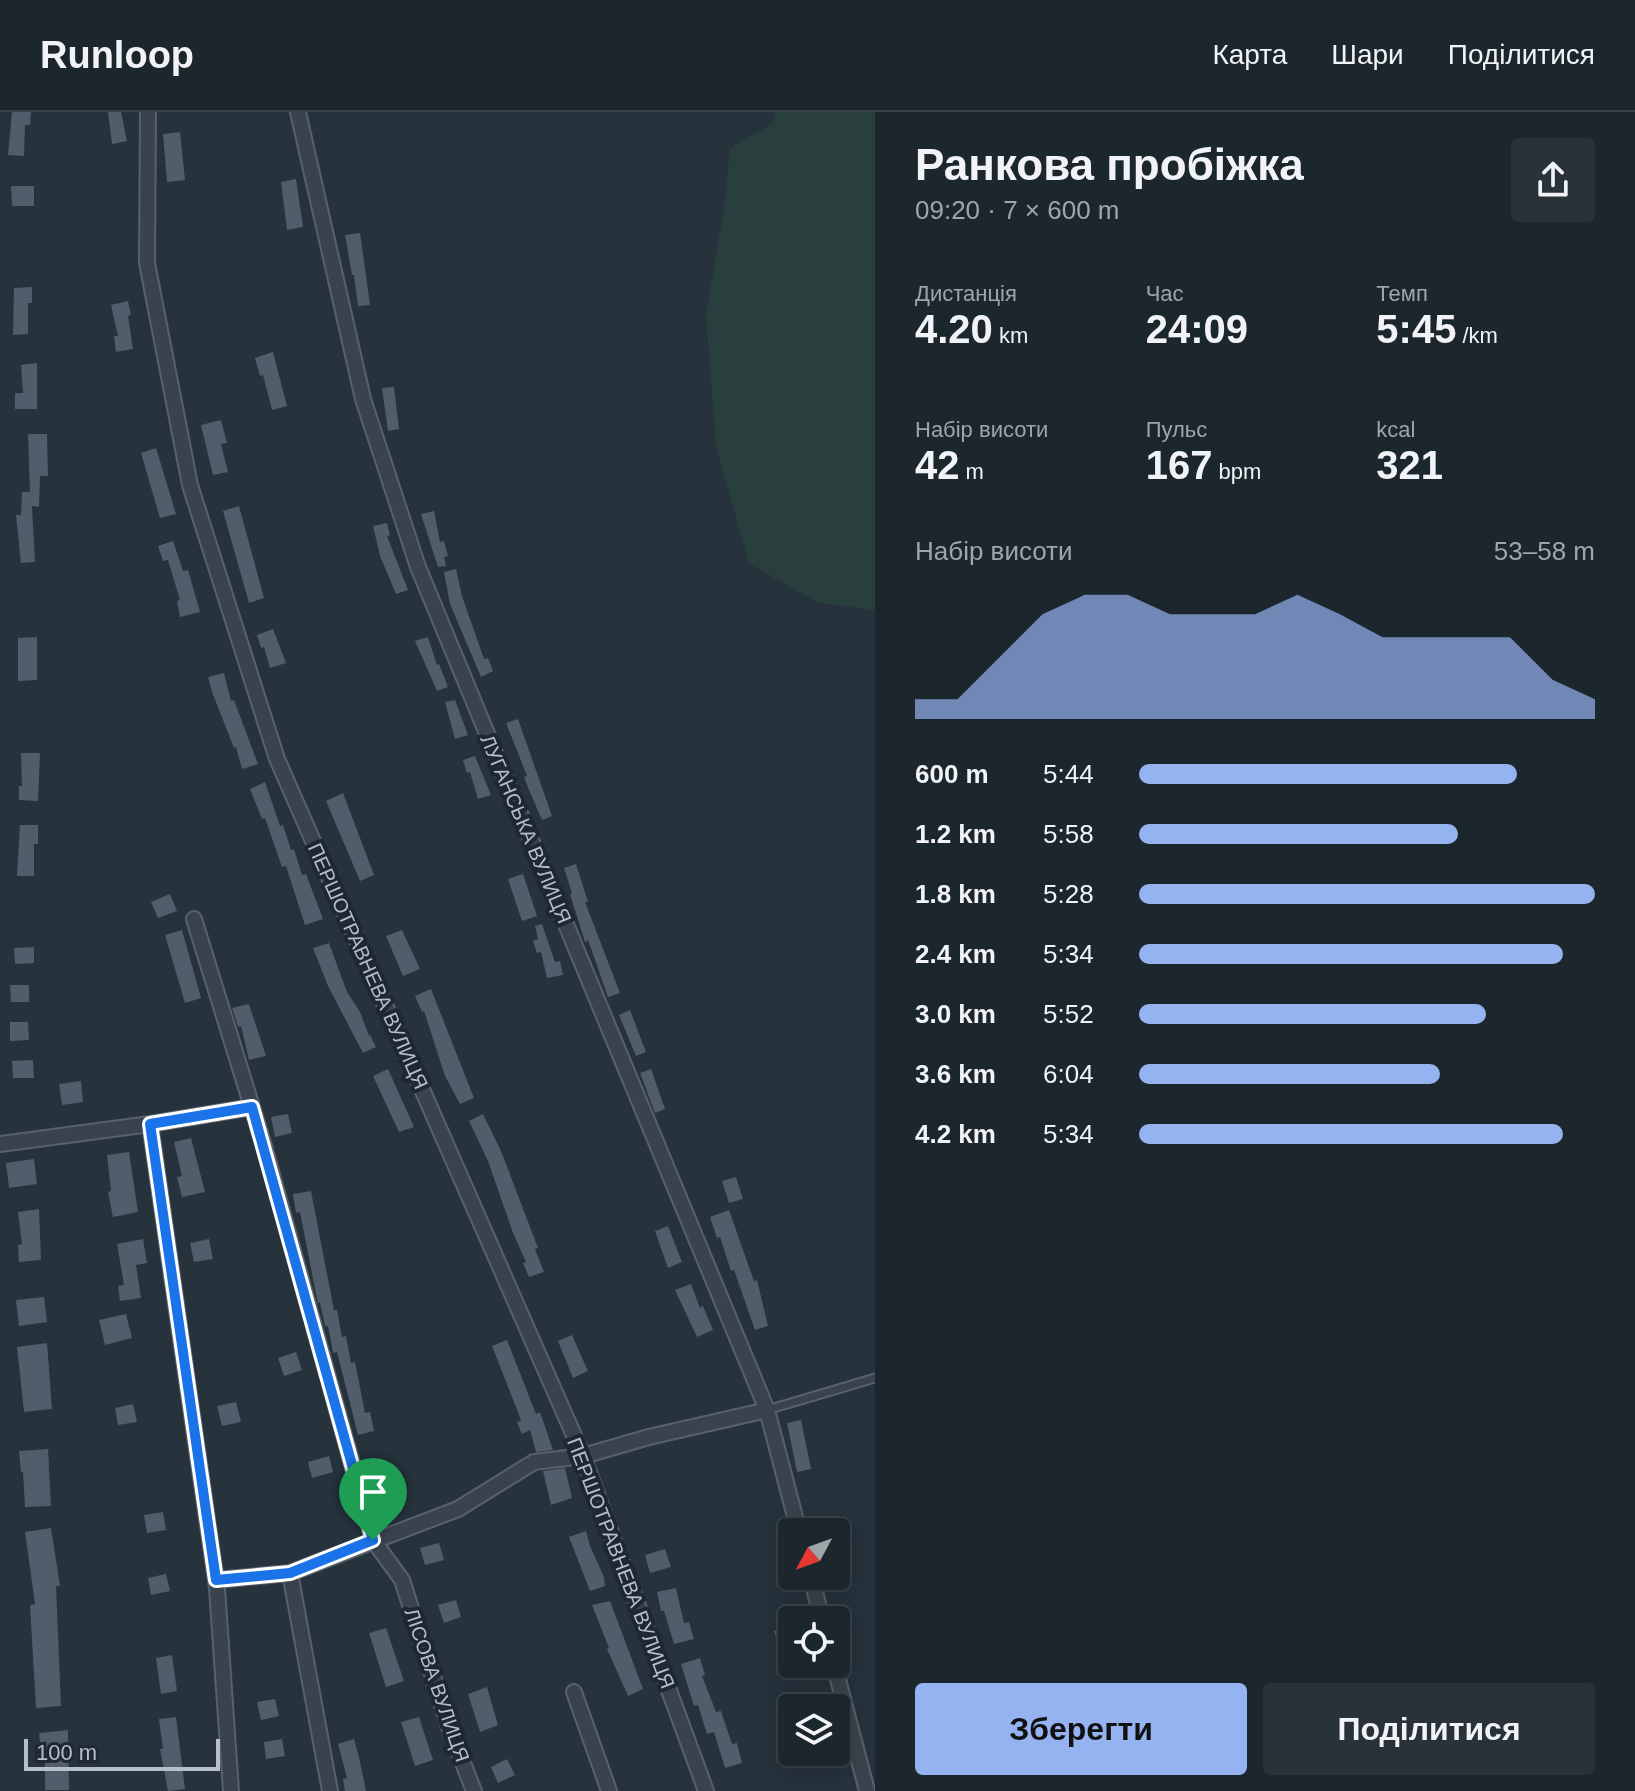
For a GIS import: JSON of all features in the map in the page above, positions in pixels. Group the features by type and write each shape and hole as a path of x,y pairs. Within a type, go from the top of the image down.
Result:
{"street":[{"name":"ПЕРШОТРАВНЕВА ВУЛИЦЯ","path":"148,112 147,263 187,470 277,759 583,1456 706,1791"},
{"name":"ЛУГАНСЬКА ВУЛИЦЯ","path":"298,112 363,399 418,567 767,1410 795,1518"},
{"path":"194,919 252,1107 373,1540"},
{"path":"0,1144 252,1107"},
{"path":"150,1124 216,1580 231,1791"},
{"path":"216,1580 290,1573 458,1509 534,1462 583,1456 649,1437 767,1410"},
{"name":"ЛІСОВА ВУЛИЦЯ","path":"373,1540 402,1580 450,1730 474,1791"},
{"path":"290,1573 330,1791"},
{"path":"838,1678 867,1791"},
{"path":"574,1692 609,1791"}],"lane":[{"path":"767,1410 875,1378"}],"green space":[{"path":"775,112 875,112 875,610 819,603 749,564 716,447 706,315 724,208 730,148 773,123"}],"building":[{"path":"12,112 31,112 30,125 25,125 24,156 8,155"},
{"path":"108,112 121,112 127,141 112,144"},
{"path":"180,132 185,180 167,182 163,134"},
{"path":"296,179 303,227 287,230 281,182"},
{"path":"11,186 34,186 34,206 12,206"},
{"path":"360,233 370,305 358,306 345,235"},
{"path":"32,287 32,303 28,303 28,334 13,335 14,288"},
{"path":"128,301 133,349 116,352 114,336 118,336 111,305"},
{"path":"273,352 287,406 272,410 255,358"},
{"path":"37,363 37,409 15,409 15,393 23,393 21,365"},
{"path":"394,387 399,429 388,431 382,388"},
{"path":"221,420 227,443 221,444 228,472 213,475 201,425"},
{"path":"28,434 47,434 48,476 40,476 39,507 32,506 35,562 21,563 16,515 21,515 22,492 30,492"},
{"path":"156,448 176,514 160,518 141,453"},
{"path":"239,506 264,598 249,603 223,511"},
{"path":"434,511 440,542 444,541 448,556 444,557 446,566 438,567 421,514"},
{"path":"387,523 390,535 387,536 408,590 396,594 380,556 373,526"},
{"path":"173,541 183,571 188,570 200,612 180,617 177,601 180,600 168,560 163,561 158,546"},
{"path":"456,569 484,659 488,658 493,671 481,677 450,604 444,572"},
{"path":"273,629 286,663 270,668 257,635"},
{"path":"37,637 37,680 18,681 18,638"},
{"path":"428,637 448,687 437,691 415,641"},
{"path":"224,673 231,701 234,700 258,764 242,769 208,677"},
{"path":"455,700 468,735 455,739 445,702"},
{"path":"518,719 552,816 542,820 506,723"},
{"path":"21,753 40,753 38,801 19,800 19,786 22,786"},
{"path":"475,756 491,795 478,799 463,760"},
{"path":"265,782 280,826 283,825 291,850 294,849 302,875 306,874 323,919 305,925 286,866 282,867 265,818 262,819 250,789"},
{"path":"343,793 374,875 360,881 326,801"},
{"path":"20,825 38,825 38,844 34,844 34,876 17,876"},
{"path":"576,864 588,902 585,902 620,993 608,997 588,940 585,942 570,894 564,868"},
{"path":"523,874 537,916 522,921 508,879"},
{"path":"170,894 177,911 158,918 151,902"},
{"path":"542,924 555,962 560,961 563,975 547,978 541,952 537,953 533,941 538,939 535,926"},
{"path":"182,930 201,998 185,1003 165,935"},
{"path":"402,930 420,969 403,976 386,936"},
{"path":"329,943 347,992 376,1047 363,1053 328,986 313,948"},
{"path":"34,947 34,963 15,964 14,948"},
{"path":"10,985 29,985 29,1002 11,1002"},
{"path":"431,989 474,1098 460,1104 445,1076 424,1011 415,996"},
{"path":"249,1004 266,1056 249,1060 241,1026 238,1027 232,1008"},
{"path":"630,1010 646,1052 636,1056 619,1015"},
{"path":"10,1022 28,1022 29,1040 10,1041"},
{"path":"33,1060 34,1078 13,1078 12,1061"},
{"path":"388,1069 414,1127 399,1132 373,1076"},
{"path":"651,1069 665,1109 655,1113 640,1073"},
{"path":"81,1081 83,1102 62,1105 59,1084"},
{"path":"288,1114 292,1133 275,1137 271,1117"},
{"path":"483,1114 501,1151 538,1248 535,1249 544,1272 529,1277 488,1161 469,1121"},
{"path":"191,1138 205,1192 182,1197 177,1177 182,1176 174,1142"},
{"path":"129,1152 138,1212 113,1217 108,1192 111,1191 107,1155"},
{"path":"34,1159 37,1184 9,1188 6,1163"},
{"path":"736,1177 743,1199 729,1203 722,1181"},
{"path":"311,1191 334,1310 337,1310 342,1337 346,1336 351,1363 355,1362 365,1413 370,1412 374,1431 358,1435 337,1352 333,1353 328,1326 325,1326 318,1303 300,1212 296,1213 293,1194"},
{"path":"39,1209 41,1260 19,1262 18,1245 22,1244 18,1212"},
{"path":"729,1210 754,1281 757,1280 768,1326 755,1330 734,1270 731,1271 710,1217"},
{"path":"668,1226 682,1262 668,1268 655,1231"},
{"path":"143,1239 147,1263 136,1265 141,1298 120,1301 118,1286 124,1285 117,1244"},
{"path":"209,1239 213,1259 194,1262 190,1243"},
{"path":"691,1284 713,1330 697,1337 675,1290"},
{"path":"44,1297 47,1322 19,1326 16,1300"},
{"path":"126,1314 132,1338 105,1345 99,1320"},
{"path":"572,1335 588,1371 573,1378 558,1341"},
{"path":"507,1340 536,1414 540,1412 553,1450 536,1452 530,1430 522,1434 517,1422 521,1420 492,1346"},
{"path":"47,1343 52,1409 24,1412 17,1347"},
{"path":"296,1352 302,1370 284,1376 278,1358"},
{"path":"236,1402 241,1422 222,1426 217,1406"},
{"path":"133,1404 137,1422 118,1425 115,1408"},
{"path":"801,1420 811,1469 797,1472 787,1423"},
{"path":"48,1449 51,1506 25,1507 19,1451"},
{"path":"329,1456 333,1472 312,1478 308,1462"},
{"path":"565,1468 572,1498 551,1505 543,1471"},
{"path":"163,1512 166,1530 147,1533 144,1515"},
{"path":"51,1528 60,1586 56,1586 61,1706 36,1708 30,1605 35,1604 25,1532"},
{"path":"586,1531 605,1586 590,1591 569,1537"},
{"path":"439,1543 444,1560 425,1565 420,1548"},
{"path":"665,1549 671,1567 650,1573 645,1555"},
{"path":"166,1574 170,1591 151,1595 148,1578"},
{"path":"676,1588 684,1623 689,1622 694,1639 674,1644 657,1592"},
{"path":"456,1600 461,1617 444,1623 438,1605"},
{"path":"610,1601 643,1689 628,1696 592,1605"},
{"path":"386,1628 404,1681 386,1687 369,1633"},
{"path":"172,1655 177,1691 161,1694 156,1658"},
{"path":"700,1658 705,1675 702,1676 716,1712 721,1711 732,1744 737,1743 742,1763 725,1768 714,1732 707,1734 698,1705 694,1706 681,1664"},
{"path":"487,1687 498,1725 480,1732 468,1694"},
{"path":"275,1699 279,1716 261,1720 257,1702"},
{"path":"176,1717 185,1789 168,1791 160,1749 163,1749 159,1719"},
{"path":"419,1717 433,1760 415,1766 401,1722"},
{"path":"68,1730 69,1790 45,1790 45,1754 41,1754 39,1733"},
{"path":"282,1739 285,1756 266,1759 264,1742"},
{"path":"354,1739 366,1791 345,1791 343,1779 347,1778 338,1744"},
{"path":"507,1759 515,1775 498,1783 491,1767"}],"route":[{"path":"252,1107 373,1540 290,1573 216,1580 150,1124 252,1107"}]}
